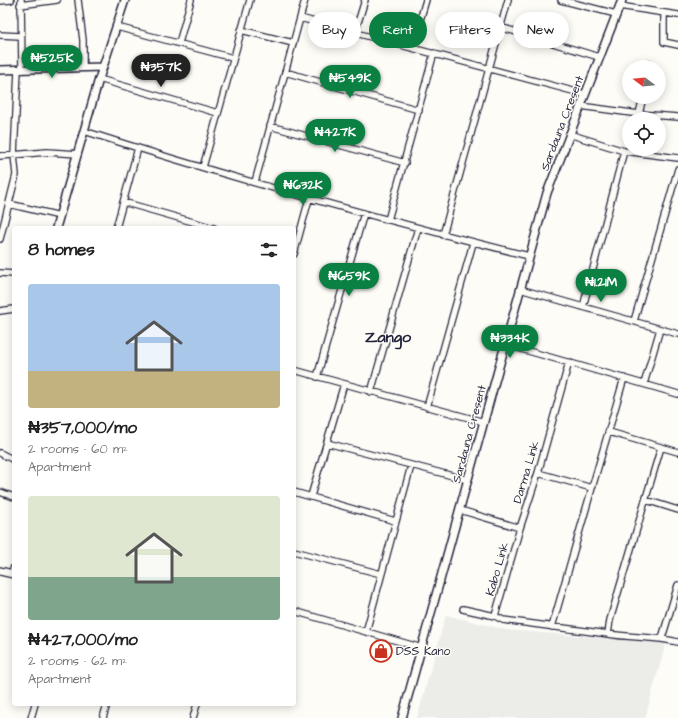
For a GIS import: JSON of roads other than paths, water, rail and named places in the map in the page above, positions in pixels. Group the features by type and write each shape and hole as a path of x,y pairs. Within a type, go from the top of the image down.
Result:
{"street":[{"path":"0,1 11,0"},
{"path":"0,239 3,217 9,204 16,168 14,155 20,70 21,3 57,0"},
{"path":"78,0 83,40 83,68"},
{"path":"57,226 99,79 125,0"},
{"path":"179,43 191,0"},
{"path":"203,167 250,0"},
{"path":"255,182 305,0"},
{"path":"361,13 365,0"},
{"path":"422,12 426,0"},
{"path":"504,12 508,0"},
{"path":"561,0 616,14"},
{"path":"620,3 678,15"},
{"name":"Sardauna Cresent","path":"402,718 484,422 528,256 547,193 620,3"},
{"path":"664,13 664,42 678,45"},
{"path":"300,18 308,20"},
{"path":"117,27 233,58"},
{"path":"505,29 599,57"},
{"path":"241,30 293,43"},
{"path":"0,34 20,36"},
{"path":"416,48 584,94"},
{"path":"442,235 494,48"},
{"path":"388,220 405,163 434,53"},
{"path":"0,70 103,67"},
{"path":"285,72 419,110"},
{"path":"99,79 218,113"},
{"path":"580,106 624,112"},
{"path":"666,116 678,117"},
{"path":"270,126 405,163"},
{"path":"84,132 309,199 442,235 528,256"},
{"path":"569,134 622,150"},
{"path":"117,226 138,148"},
{"path":"0,156 47,152 78,154"},
{"path":"583,307 623,156"},
{"path":"663,156 678,158"},
{"path":"634,321 678,169"},
{"path":"296,245 309,199"},
{"path":"123,202 207,226"},
{"path":"9,204 60,216"},
{"path":"317,376 364,213"},
{"path":"371,392 418,228"},
{"path":"427,407 473,242"},
{"path":"0,273 12,274"},
{"path":"520,288 678,334"},
{"path":"0,311 12,309"},
{"path":"644,384 660,329"},
{"path":"504,344 678,394"},
{"name":"Darma Link","path":"520,528 538,473 568,362"},
{"path":"296,371 484,422"},
{"path":"552,626 624,378"},
{"path":"311,496 328,444 344,384"},
{"path":"609,432 678,452"},
{"path":"328,444 468,480"},
{"path":"608,634 610,620 661,447"},
{"path":"0,453 12,459"},
{"path":"366,632 411,466"},
{"path":"538,473 592,488"},
{"path":"0,492 12,496"},
{"path":"296,492 395,521"},
{"path":"646,500 678,510"},
{"path":"460,510 520,528"},
{"name":"Kabo Link","path":"495,616 520,528"},
{"path":"296,551 381,574"},
{"path":"0,571 12,572"},
{"path":"662,638 678,585"},
{"path":"463,609 495,616 503,620 638,638 662,638 678,642"},
{"path":"296,612 422,648"},
{"path":"32,718 35,706"},
{"path":"104,718 107,706"},
{"path":"193,718 196,706"}],"place":[{"name":"DSS Kano","path":"381,651"}],"district":[{"name":"Zango","path":"388,336"}]}
